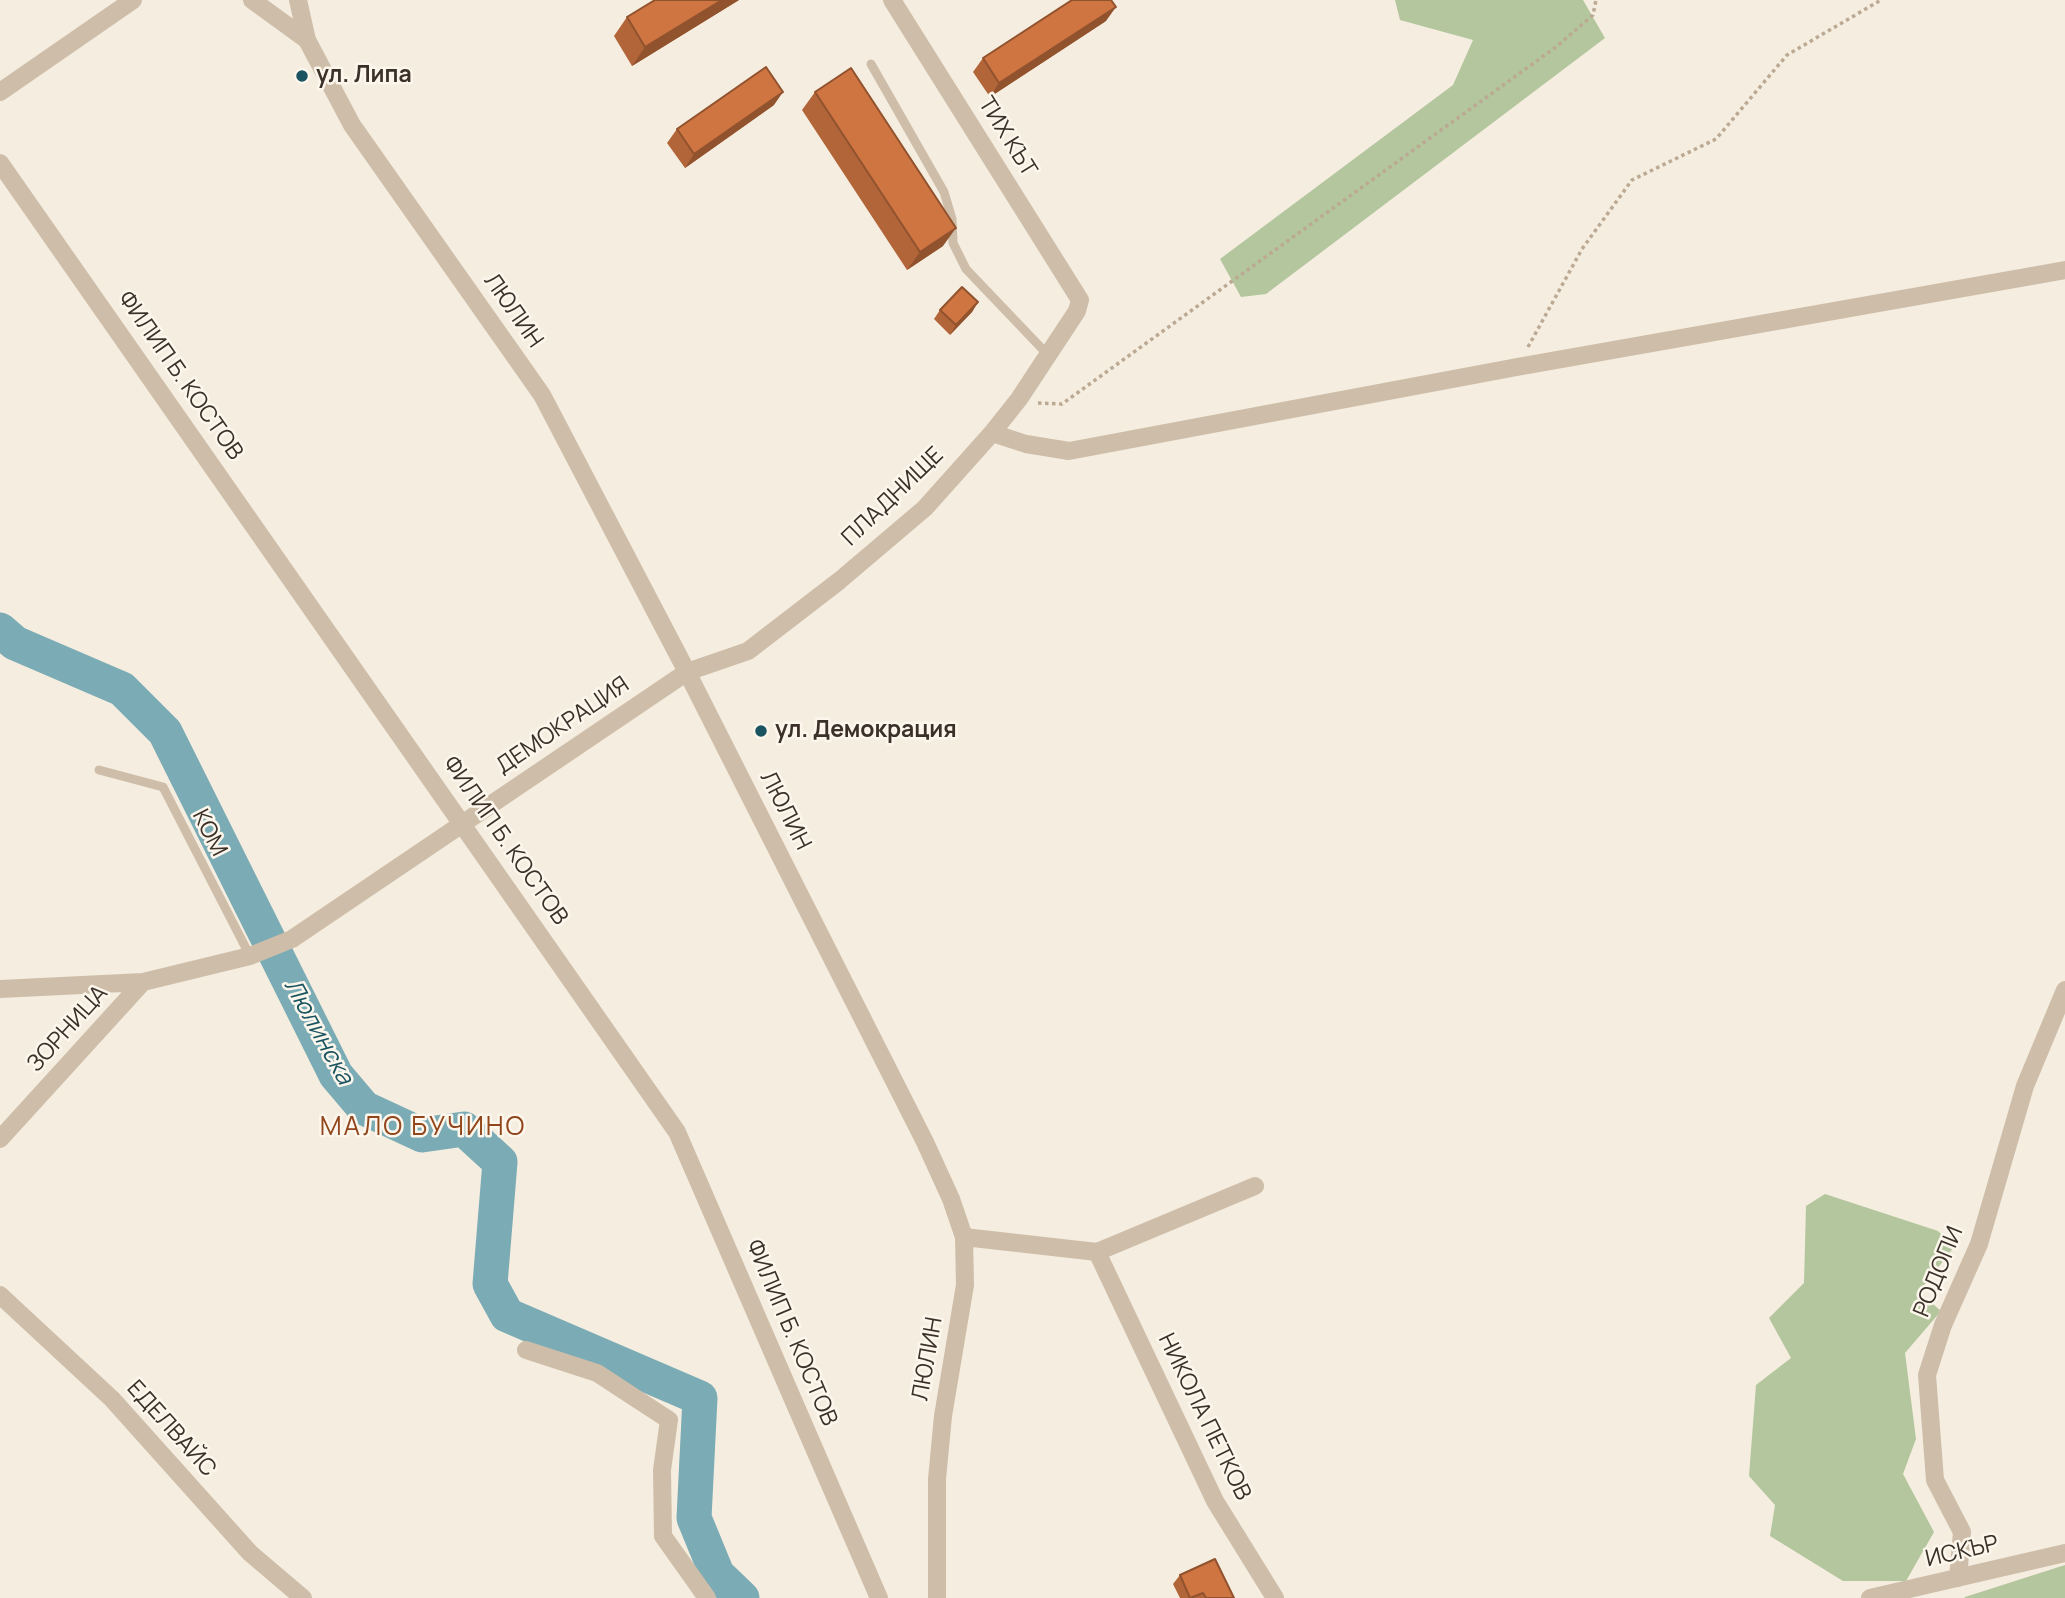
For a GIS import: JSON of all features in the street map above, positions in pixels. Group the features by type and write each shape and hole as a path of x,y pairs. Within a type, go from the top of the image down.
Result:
{"street":[{"path":"0,92 133,0"},
{"path":"252,0 307,40"},
{"path":"298,0 307,40"},
{"name":"ТИХ КЪТ","path":"892,0 1080,300"},
{"name":"ЛЮЛИН","path":"307,40 352,125 542,395 687,672 925,1142 950,1199 964,1237 964,1285 943,1416 937,1479 937,1598"},
{"name":"ФИЛИП Б. КОСТОВ","path":"0,163 463,822 677,1132 879,1598"},
{"path":"992,433 1026,444 1069,451 1517,367 2065,270"},
{"name":"ПЛАДНИЩЕ","path":"687,672 748,651 839,581 925,508 1019,399 1077,312 1080,300"},
{"name":"ДЕМОКРАЦИЯ","path":"0,989 143,982 250,956 292,939 687,672"},
{"name":"ЗОРНИЦА","path":"0,1139 143,982"},
{"name":"РОДОПИ","path":"1958,1578 1962,1532 1935,1480 1927,1375 1943,1325 1979,1244 2025,1086 2065,990"},
{"path":"964,1237 1097,1252 1255,1186"},
{"name":"НИКОЛА ПЕТКОВ","path":"1097,1252 1216,1501 1275,1598"},
{"name":"ЕДЕЛВАЙС","path":"0,1295 112,1399 250,1553 303,1598"},
{"path":"526,1350 597,1373 669,1419 662,1470 663,1536 698,1589 707,1598"},
{"name":"ИСКЪР","path":"1870,1598 2065,1553"}],"lane":[{"path":"871,64 944,192 953,219 953,243 966,269 1048,355"},
{"name":"КОМ","path":"99,770 163,787 250,956"}],"path":[{"path":"1019,399 1043,404 1062,404 1556,47 1593,15 1596,0"},
{"path":"1517,367 1582,249 1632,180 1716,139 1787,55 1881,0"}],"green space":[{"path":"1395,0 1583,0 1605,38 1266,294 1241,297 1220,259 1453,85 1473,40 1400,20"},
{"path":"1825,1194 1938,1231 1954,1247 1919,1292 1941,1311 1905,1353 1916,1439 1903,1474 1934,1532 1906,1581 1843,1581 1770,1536 1775,1505 1749,1476 1756,1385 1791,1358 1769,1318 1804,1283 1806,1206"},
{"path":"2065,1565 2065,1598 1964,1598 1965,1597"}],"building":[{"path":"655,0 722,0 645,47 627,17"},
{"path":"1072,0 1111,0 1116,7 999,83 983,58"},
{"path":"766,67 783,92 694,154 677,129"},
{"path":"851,68 956,228 920,252 815,92"},
{"path":"962,287 978,302 956,325 940,310"},
{"path":"1215,1559 1234,1598 1206,1598 1203,1593 1190,1598 1180,1575"}],"waterway":[{"name":"Люлинска","path":"0,630 15,643 122,689 165,732 336,1075 364,1108 422,1135 464,1129 500,1162 490,1284 507,1315 700,1398 694,1518 717,1574 742,1598"}],"place":[{"name":"ул. Липа","path":"302,76"},
{"name":"ул. Демокрация","path":"761,731"}],"district":[{"name":"МАЛО БУЧИНО","path":"423,1128"}]}
